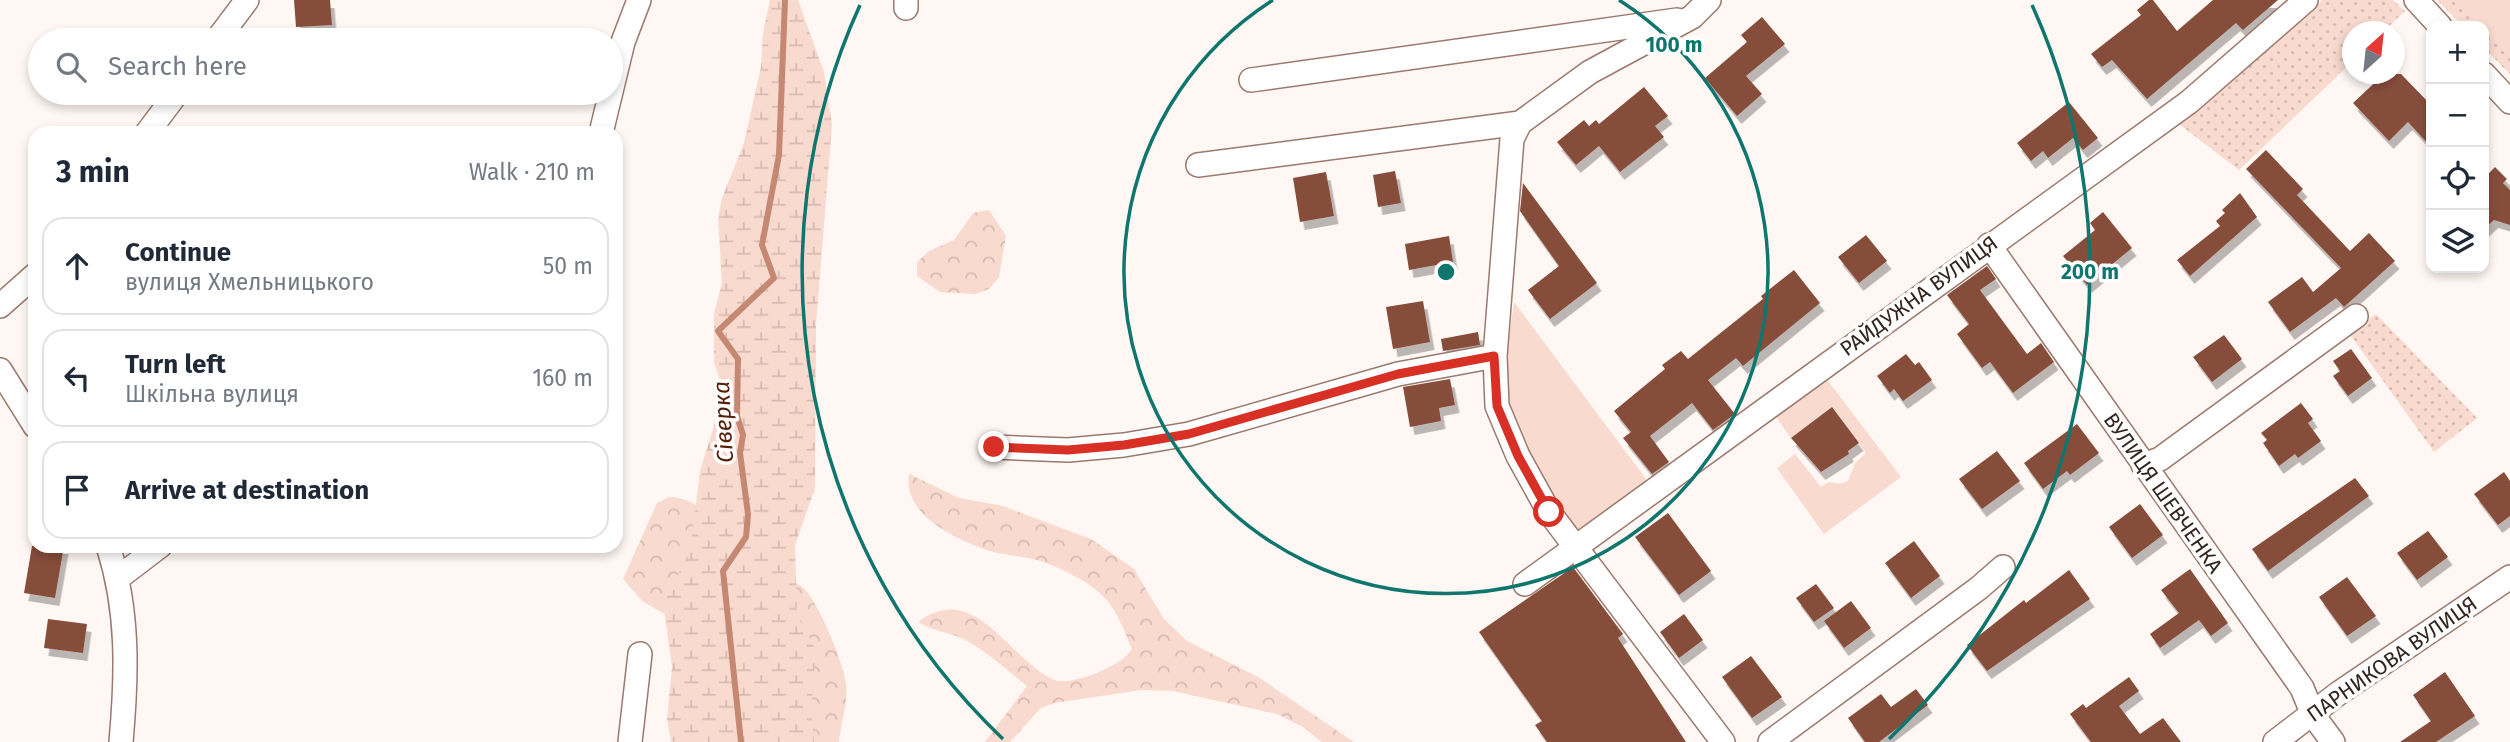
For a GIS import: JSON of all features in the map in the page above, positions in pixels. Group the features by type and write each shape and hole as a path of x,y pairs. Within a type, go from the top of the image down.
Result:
{"street":[{"path":"226,28 247,0"},
{"path":"623,42 639,0"},
{"path":"1709,0 1692,18 1590,72 1520,123 1512,139 1494,356 1497,406 1513,444 1549,512 1574,549 1723,742"},
{"name":"РАЙДУЖНА ВУЛИЦЯ","path":"1525,584 1989,245 2189,103 2306,0"},
{"path":"2416,0 2435,21"},
{"path":"1251,80 1692,18"},
{"path":"2489,79 2510,102"},
{"path":"152,126 168,105"},
{"path":"603,126 608,105"},
{"path":"1198,165 1520,123"},
{"name":"ВУЛИЦЯ ШЕВЧЕНКА","path":"1989,245 2302,688 2313,715 2333,742"},
{"path":"0,306 28,281"},
{"path":"2143,465 2160,459 2356,316"},
{"path":"994,447 1068,450 1124,445 1189,434 1398,374 1494,356"},
{"path":"0,370 28,415"},
{"path":"110,553 118,578 125,630 126,682 121,742"},
{"path":"118,578 151,553"},
{"path":"1770,742 1979,588 2003,567"},
{"name":"ПАРНИКОВА ВУЛИЦЯ","path":"2276,742 2339,693 2510,577"},
{"path":"630,742 640,654"}],"green space":[{"path":"770,0 798,0 824,72 832,124 816,325 815,488 795,545 797,615 816,650 811,709 814,742 671,742 667,719 672,667 664,609 668,592 690,554 700,471 724,393 714,362 714,314 722,283 718,218 722,198 744,143 761,67 763,33"},
{"path":"2322,0 2393,0 2405,11 2394,21 2342,21 2342,72 2239,170 2179,124"},
{"path":"2437,0 2458,0 2479,21 2458,21"},
{"path":"2458,0 2510,0 2510,53 2489,32 2489,21 2479,21"},
{"path":"2489,31 2510,53 2510,74 2489,53"},
{"path":"989,210 1006,236 999,277 989,289 975,294 940,292 917,276 917,262 929,251 954,240 973,213"},
{"path":"1514,302 1649,483 1582,531 1573,529 1554,500 1527,453 1514,421 1506,379"},
{"path":"2376,314 2477,418 2434,452 2349,333"},
{"path":"1825,377 1901,477 1824,534 1777,468 1795,454 1821,487 1829,482 1840,484 1848,481 1855,463 1866,453 1832,407 1791,438 1774,414"},
{"path":"909,474 959,498 1003,506 1091,539 1134,569 1164,619 1187,641 1258,677 1354,742 1322,742 1303,727 1277,714 1173,691 1142,690 1054,703 1041,708 1010,742 985,742 1027,686 969,642 918,622 938,611 957,610 975,616 1039,671 1060,681 1097,673 1121,660 1132,649 1113,609 1096,590 1050,564 989,551 943,530 921,511 913,500 909,488"},
{"path":"669,497 693,503 703,510 746,556 802,587 815,604 841,663 846,684 839,742 689,742 677,621 642,601 623,579 657,503"}],"building":[{"path":"294,0 330,0 332,25 296,27"},
{"path":"2149,0 2153,0 2177,31 2213,0 2278,0 2243,30 2236,23 2147,99 2112,60 2102,67 2091,54 2141,15 2137,10"},
{"path":"1762,17 1785,44 1746,76 1762,94 1737,116 1705,78 1747,42 1741,35"},
{"path":"2405,78 2426,100 2426,142 2408,122 2389,141 2353,103 2373,84 2405,84"},
{"path":"1644,87 1668,116 1655,126 1664,137 1620,172 1599,146 1576,165 1557,142 1584,120 1589,126 1596,120 1599,124"},
{"path":"2069,102 2098,138 2083,150 2073,138 2048,158 2043,151 2031,161 2017,143"},
{"path":"2266,150 2303,189 2297,195 2350,251 2369,233 2395,261 2344,307 2336,298 2290,332 2268,302 2302,277 2313,292 2341,268 2246,169"},
{"path":"2495,167 2507,179 2503,183 2510,190 2510,225 2494,220 2489,224 2489,173"},
{"path":"1395,171 1401,203 1378,207 1373,175"},
{"path":"1326,172 1334,216 1300,222 1293,178"},
{"path":"1523,183 1597,283 1550,319 1528,290 1559,266 1520,211"},
{"path":"2240,193 2257,217 2190,276 2177,260 2220,226 2216,221 2225,213 2222,210"},
{"path":"2103,212 2132,248 2087,285 2063,256 2095,230 2090,223"},
{"path":"1866,235 1887,261 1859,283 1838,257"},
{"path":"1449,236 1453,262 1409,270 1405,244"},
{"path":"1987,266 1996,279 1980,290 2027,354 2041,343 2054,362 2013,393 1990,362 1982,368 1957,334 1969,324 1947,295"},
{"path":"1794,270 1820,303 1743,366 1736,358 1708,380 1735,414 1713,430 1692,403 1650,436 1669,462 1652,474 1623,438 1631,432 1614,411 1665,369 1662,365 1681,351 1688,359 1763,299 1761,296"},
{"path":"1423,301 1430,342 1393,349 1386,307"},
{"path":"1478,332 1480,345 1443,351 1441,339"},
{"path":"2224,335 2242,359 2212,382 2193,357"},
{"path":"2351,349 2372,378 2348,396 2333,376 2340,371 2333,361"},
{"path":"1906,354 1915,365 1919,362 1932,380 1903,401 1894,389 1890,393 1877,376"},
{"path":"1450,379 1455,405 1439,408 1441,421 1410,427 1403,387"},
{"path":"2301,403 2313,419 2308,423 2321,441 2298,458 2295,454 2279,466 2263,443 2267,440 2261,433"},
{"path":"1832,407 1859,443 1848,451 1849,454 1821,472 1791,438"},
{"path":"2077,424 2099,453 2070,475 2067,471 2043,489 2024,463"},
{"path":"1997,451 2020,481 1982,509 1959,479"},
{"path":"2504,472 2510,481 2510,516 2498,525 2474,494"},
{"path":"2355,478 2369,496 2268,571 2252,549"},
{"path":"2140,504 2163,535 2132,558 2109,527"},
{"path":"1668,513 1711,571 1679,595 1635,537"},
{"path":"2428,531 2448,557 2417,580 2397,553"},
{"path":"1914,541 1940,576 1911,598 1885,563"},
{"path":"31,553 63,553 55,598 24,593"},
{"path":"1573,567 1623,634 1618,638 1686,742 1547,742 1535,725 1542,721 1479,632"},
{"path":"2190,569 2228,623 2211,636 2199,620 2160,648 2150,634 2179,613 2161,590"},
{"path":"2069,570 2090,599 1987,671 1967,645 2024,600 2026,603"},
{"path":"2347,577 2376,616 2347,636 2319,597"},
{"path":"1816,584 1834,608 1814,622 1796,598"},
{"path":"1851,601 1871,628 1844,648 1824,621"},
{"path":"1684,614 1703,640 1679,658 1660,632"},
{"path":"48,619 87,624 83,653 44,648"},
{"path":"1751,656 1782,697 1752,718 1722,677"},
{"path":"2445,672 2475,716 2436,742 2400,742 2431,721 2413,695"},
{"path":"2129,677 2139,691 2119,706 2140,734 2163,718 2181,742 2091,742 2070,714 2083,704 2086,708"},
{"path":"1916,689 1928,705 1879,742 1865,742 1848,718 1881,694 1891,707"}],"waterway":[{"name":"Сіверка","path":"741,742 723,571 746,537 748,514 740,453 743,435 737,416 738,359 718,331 774,278 762,245 779,155 785,0"}],"route":[{"path":"994,447 1068,450 1124,445 1189,434 1398,374 1494,356 1497,406 1518,456 1549,512"}]}
